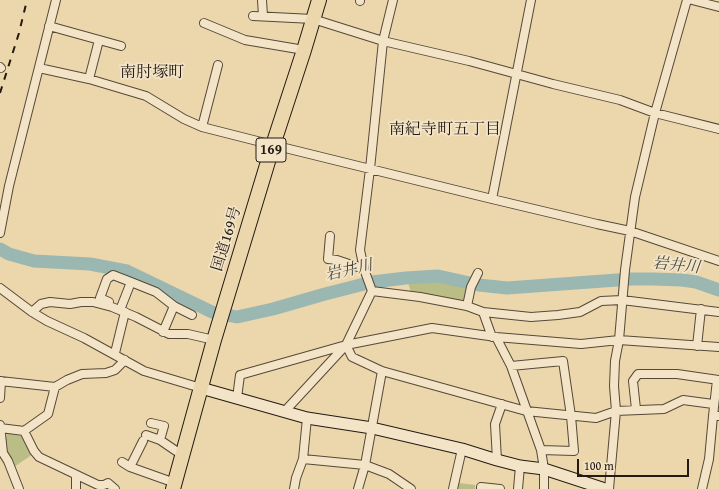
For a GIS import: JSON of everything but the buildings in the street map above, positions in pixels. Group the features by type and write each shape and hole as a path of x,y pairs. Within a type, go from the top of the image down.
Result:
{"highway":[{"name":"国道169号","path":"174,486 214,340 272,145 319,0"}],"street":[{"path":"0,233 9,186 56,0"},
{"path":"262,0 262,16"},
{"path":"285,412 346,345 370,289 364,272 360,250 383,41 393,0"},
{"path":"492,199 531,0"},
{"path":"609,489 616,411 614,386 615,361 619,340 625,270 635,197 655,113 687,0"},
{"path":"692,0 719,7"},
{"path":"253,16 313,19 383,41 469,60 553,84 614,99 655,113 719,129"},
{"path":"204,23 245,40 304,50"},
{"path":"49,26 121,46"},
{"path":"89,78 99,40"},
{"path":"202,127 218,65"},
{"path":"39,68 89,78 146,96 184,119 202,127 492,199 630,231 719,261"},
{"path":"330,236 328,258 337,260 364,272"},
{"path":"466,306 471,287 478,273"},
{"path":"119,310 112,303 100,298 107,279 113,275 156,292 174,306 192,315"},
{"path":"115,354 119,310 131,282"},
{"path":"0,288 32,312 115,354 144,371 307,418 372,428 462,449 520,466 544,469 605,489"},
{"path":"370,289 466,306 483,312 531,317 580,312 601,301 622,300 719,312"},
{"path":"32,312 42,304 50,302 70,304 93,302 136,317 169,334 188,334 214,340"},
{"path":"163,332 174,306"},
{"path":"697,346 700,310"},
{"path":"483,312 494,337 511,366 541,450 544,469 544,489"},
{"path":"236,398 240,375 346,345 432,328 494,337 581,344 619,340 719,347"},
{"path":"346,345 352,357 382,371 526,411 596,418 616,411 664,409 682,400 714,404"},
{"path":"0,398 1,381 55,387 82,374 106,373 115,370 125,360"},
{"path":"511,366 563,361 571,416 574,451 541,450"},
{"path":"358,489 365,465 382,371"},
{"path":"636,409 633,381 638,374 677,374 718,380 714,404 716,416 702,489"},
{"path":"0,428 24,431 48,414 55,387"},
{"path":"497,460 495,424 502,404"},
{"path":"294,489 302,459 307,418"},
{"path":"151,422 164,426 160,440"},
{"path":"0,425 3,453 8,461 19,489"},
{"path":"24,431 34,451 39,457 98,485 108,483 115,489"},
{"path":"130,467 144,438 160,440 182,455"},
{"path":"453,489 462,449"},
{"path":"302,459 365,465 389,474 411,489"},
{"path":"122,462 174,486"},
{"path":"518,489 520,466"},
{"path":"76,475 76,489"},
{"path":"481,489 481,487 500,489"}],"green space":[{"path":"435,281 468,287 465,301 411,293 408,282"},
{"path":"7,433 21,436 33,454 14,467 4,448"},
{"path":"459,483 475,485 475,489 458,489"}],"waterway":[{"name":"岩井川","path":"0,249 9,254 34,261 90,264 127,271 212,312 237,317 273,309 372,282 438,276 479,285 507,288 631,279 652,279 696,282 719,290"}],"railway":[{"path":"0,93 19,33 27,0"}],"district":[{"name":"南肘塚町","path":"152,73"},
{"name":"南紀寺町五丁目","path":"445,130"}]}
